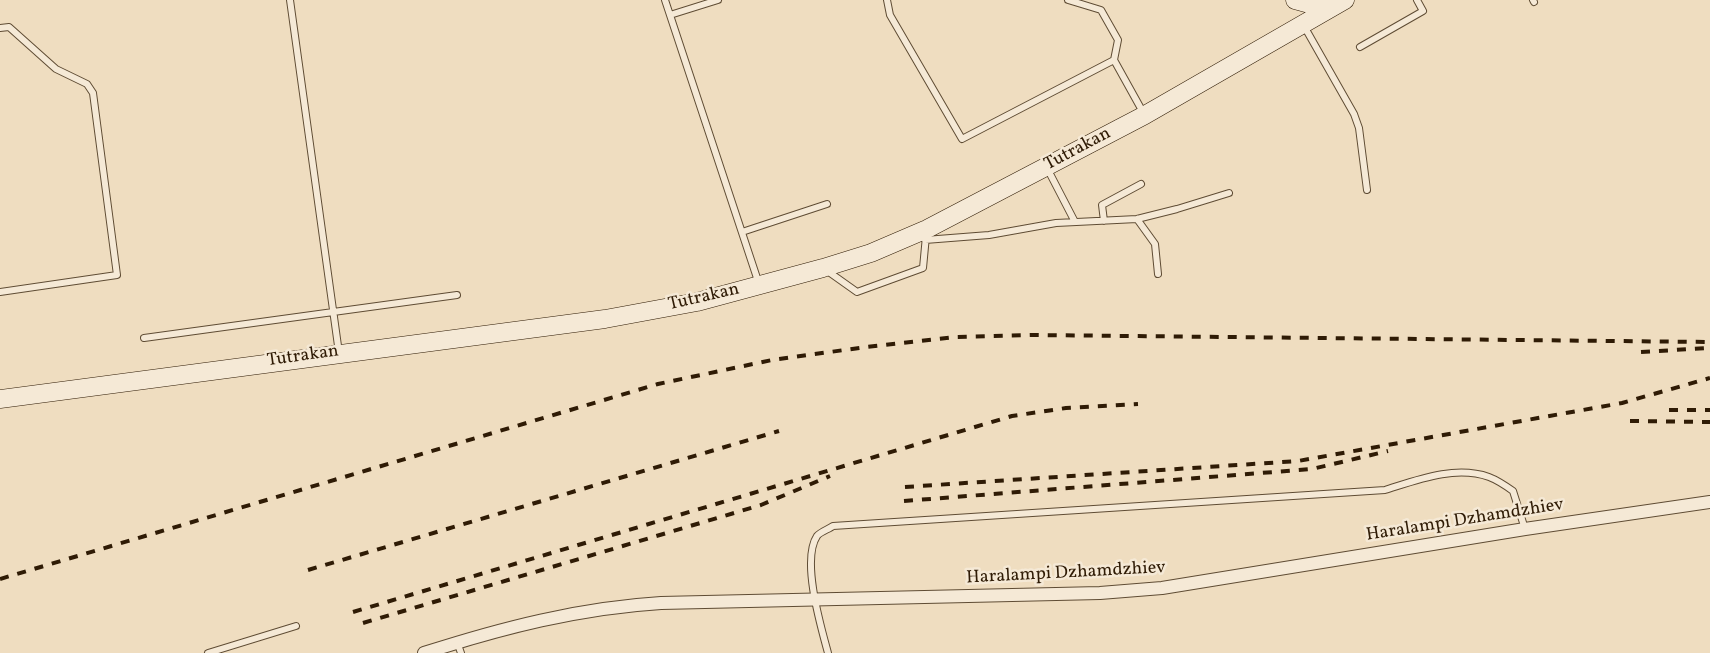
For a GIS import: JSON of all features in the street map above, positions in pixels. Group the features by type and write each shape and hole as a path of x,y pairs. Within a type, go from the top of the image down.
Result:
{"street":[{"path":"1295,0 1328,9"},
{"name":"Tutrakan","path":"0,399 339,352 605,318 697,302 823,268 926,235 1046,167 1145,116 1345,0"},
{"name":"Haralampi Dzhamdzhiev","path":"424,653 459,648 555,616 612,606 1100,593 1162,588 1525,529 1710,502"}],"lane":[{"path":"290,0 339,352"},
{"path":"665,0 759,285"},
{"path":"670,15 718,0"},
{"path":"887,0 890,15 962,139 1114,60"},
{"path":"1068,0 1101,10 1118,40 1114,60 1145,116"},
{"path":"1360,47 1423,11 1417,0"},
{"path":"1302,24 1354,114 1359,128 1367,190"},
{"path":"0,28 9,27 56,69 87,84 94,93 117,274 0,292"},
{"path":"1046,167 1076,222"},
{"path":"1104,222 1102,205 1141,184"},
{"path":"823,268 857,292 923,268 926,235 974,237 1033,225 1104,222 1138,218 1229,193"},
{"path":"742,232 827,204"},
{"path":"1138,218 1155,244 1158,274"},
{"path":"144,338 457,295"},
{"path":"828,653 814,600 811,551 818,535 833,526 1385,490 1418,479 1454,473 1489,477 1513,491 1525,529"},
{"path":"208,653 296,626"}],"railway":[{"path":"0,579 658,384 772,360 956,337 1033,335 1710,342"},
{"path":"1641,352 1708,348"},
{"path":"905,487 1298,461 1622,403 1710,378"},
{"path":"353,612 1012,416 1066,408 1138,404"},
{"path":"1669,410 1710,410"},
{"path":"1630,421 1710,422"},
{"path":"308,570 779,431"},
{"path":"904,501 1312,469 1388,451"},
{"path":"363,623 761,505 830,476"}]}
